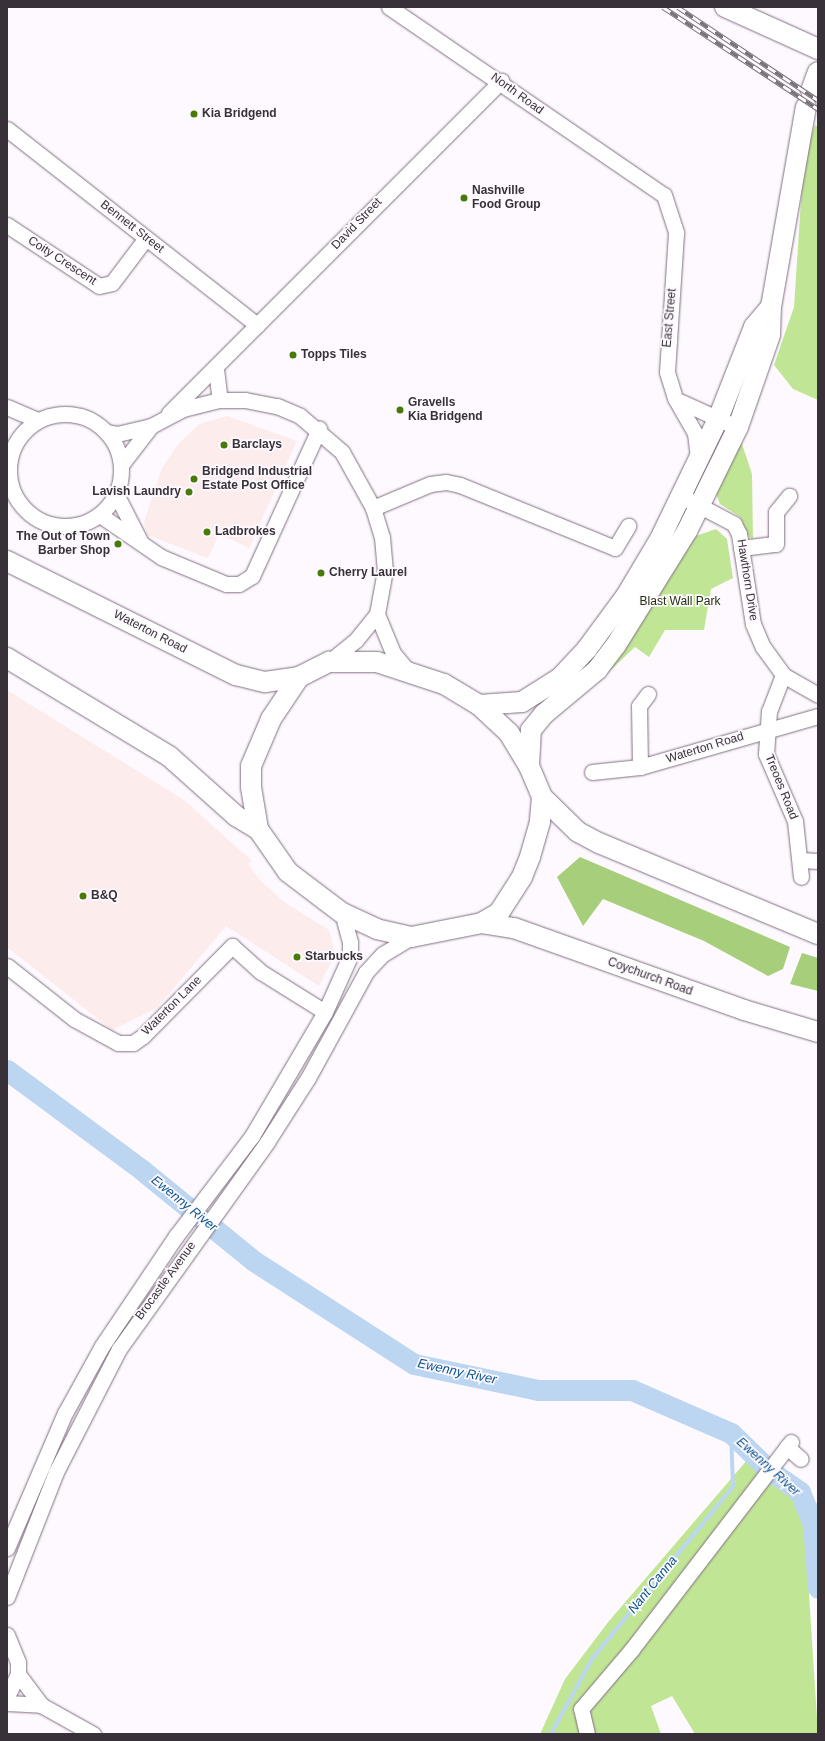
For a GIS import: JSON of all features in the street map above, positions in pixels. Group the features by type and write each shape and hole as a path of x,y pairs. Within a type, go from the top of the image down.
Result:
{"main road":[{"path":"725,7 818,49"},
{"path":"529,766 531,730 544,714 597,670 616,645 649,596 700,506 738,427 770,335 771,308 808,99 818,72"},
{"path":"480,705 509,704 534,697 587,650 626,596 681,496 718,419 754,327 771,308"},
{"name":"Waterton Road","path":"7,561 236,675 265,682 299,677"},
{"path":"7,658 169,756 236,816 258,829 288,872 342,913 377,929 411,937 482,923 498,913 522,877 537,836 542,797"},
{"path":"258,829 251,766 271,719 299,677 328,662 377,662 444,684 480,705 509,733 529,766 542,797 578,832 599,843 818,934"},
{"name":"Coychurch Road","path":"482,923 514,928 744,1010 818,1032"}],"street":[{"name":"North Road","path":"389,7 646,180"},
{"name":"David Street","path":"166,417 216,369 257,325 501,82"},
{"name":"Bennett Street","path":"7,129 257,325"},
{"name":"East Street","path":"646,180 664,196 676,233 667,351 667,372 675,398 695,433 698,459"},
{"name":"Coity Crescent","path":"7,225 99,286 112,283 146,238"},
{"path":"216,369 220,400"},
{"path":"675,398 738,427"},
{"path":"151,426 121,465 116,494 100,515 68,527 50,525 29,513 10,493 8,476 11,451 21,434 38,420 65,413 80,415 107,432 117,434 151,426 166,417 220,400 246,400 277,406 319,429 342,452 373,508 382,537 386,570 377,614 356,640 328,662"},
{"path":"7,407 38,420"},
{"path":"100,515 161,558 226,584 239,584 252,576 286,496 319,429"},
{"path":"107,432 121,465"},
{"path":"373,508 430,484 446,482 460,485 615,548 628,526"},
{"path":"116,494 142,545"},
{"name":"Hawthorn Drive","path":"681,496 734,524 741,548 753,624 772,662 783,675 818,695"},
{"path":"741,548 776,544 776,512 789,496"},
{"path":"377,614 393,653 408,671"},
{"name":"Treoes Road","path":"783,675 765,730 766,754 795,821 801,860 801,877"},
{"path":"640,767 639,706 648,694"},
{"name":"Waterton Road","path":"592,772 640,767 818,716"},
{"path":"801,860 818,861"},
{"name":"Brocastle Avenue","path":"7,1548 65,1413 102,1346 176,1236 252,1136 325,1012 350,956 350,942 342,913"},
{"name":"Brocastle Avenue","path":"7,1597 56,1472 91,1398 148,1304 222,1204 308,1078 366,972 384,954 411,937"},
{"name":"Waterton Lane","path":"7,966 74,1019 118,1043 133,1043 232,946 261,972 325,1012"},
{"path":"587,1734 580,1709 787,1448 801,1459"},
{"path":"7,1635 16,1650 18,1674 7,1697"},
{"path":"18,1674 41,1705 93,1734"},
{"path":"7,1703 41,1705"}],"shaded area":[{"path":"227,416 297,441 249,548 219,534 208,558 147,535 144,522 162,468 179,443 200,424"},
{"path":"7,690 184,800 252,861 248,864 260,880 284,902 329,930 335,955 319,986 226,926 157,1008 112,1030 7,947"}],"green space":[{"path":"815,125 818,127 818,400 793,389 774,365 794,307 804,155"},
{"path":"740,438 752,474 753,539 749,537 740,517 720,504 716,494"},
{"name":"Blast Wall Park","path":"716,529 727,539 733,578 711,589 704,630 665,630 649,657 635,647 598,682 690,538"},
{"path":"580,857 790,947 783,969 768,976 704,941 603,899 583,926 557,877"},
{"path":"802,953 818,958 818,991 790,984"},
{"path":"748,1459 799,1502 804,1515 818,1734 695,1734 672,1696 651,1706 661,1734 540,1734 565,1679 609,1621"}],"waterway":[{"name":"Ewenny River","path":"7,1070 142,1170 254,1261 414,1364 538,1390 632,1390 731,1433 769,1470 800,1492 813,1524 818,1588"},
{"name":"Nant Canna","path":"551,1734 592,1659 733,1487 731,1433"},
{"path":"808,1512 818,1505"}],"railway":[{"path":"663,7 818,109"},
{"path":"678,7 818,100"}],"place":[{"name":"Kia Bridgend","path":"194,114"},
{"name":"Nashville Food Group","path":"464,198"},
{"name":"Topps Tiles","path":"293,355"},
{"name":"Gravells Kia Bridgend","path":"400,410"},
{"name":"Barclays","path":"224,445"},
{"name":"Bridgend Industrial Estate Post Office","path":"194,479"},
{"name":"Lavish Laundry","path":"189,492"},
{"name":"Ladbrokes","path":"207,532"},
{"name":"The Out of Town Barber Shop","path":"118,544"},
{"name":"Cherry Laurel","path":"321,573"},
{"name":"B&Q","path":"83,896"},
{"name":"Starbucks","path":"297,957"}]}
